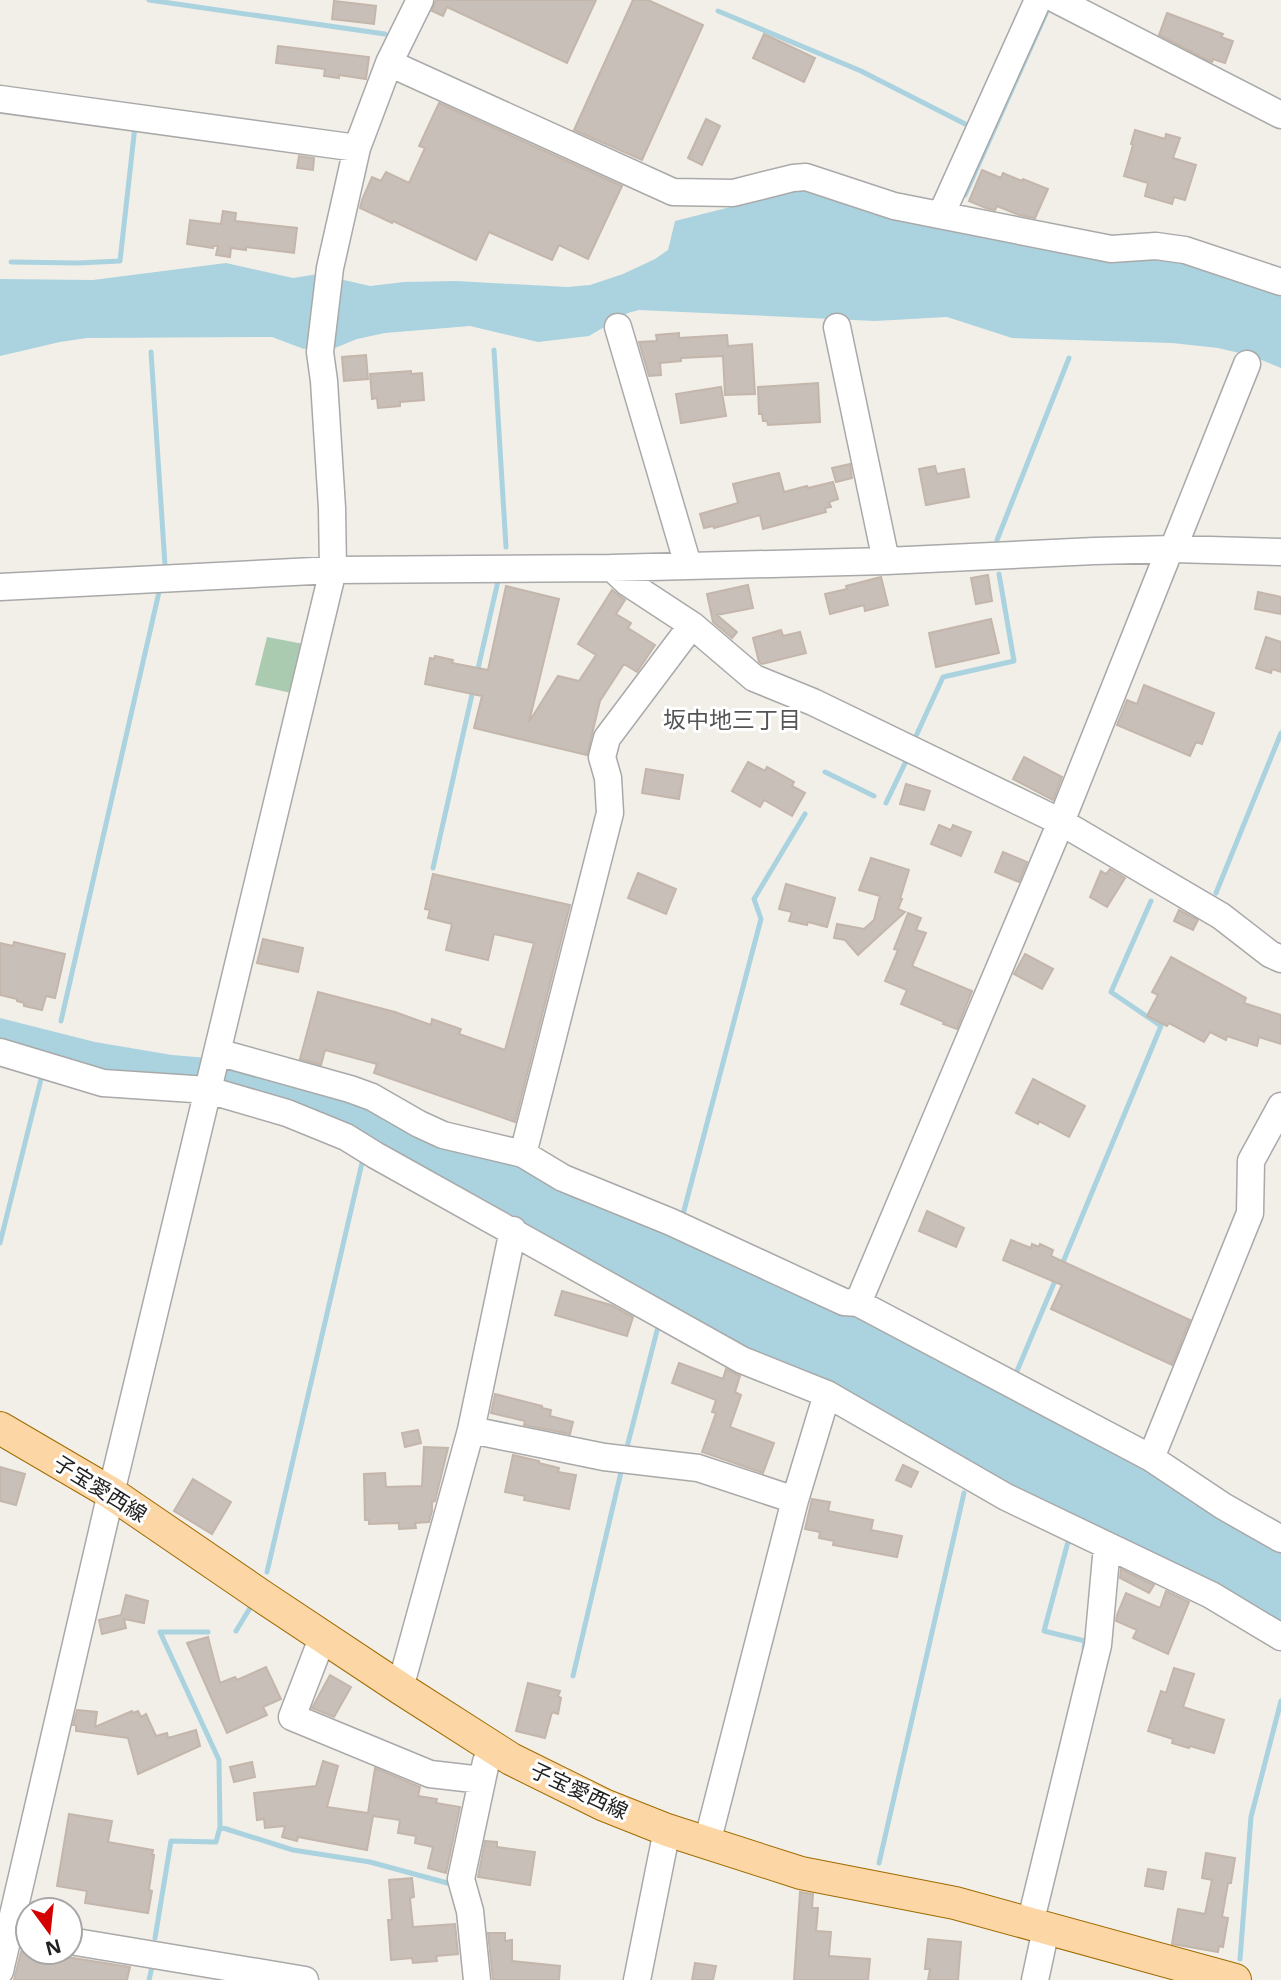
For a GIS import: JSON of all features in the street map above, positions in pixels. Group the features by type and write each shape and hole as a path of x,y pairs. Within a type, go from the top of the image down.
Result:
{"main road":[{"name":"子宝愛西線","path":"0,1428 111,1493 263,1597 511,1759 604,1805 667,1830 801,1873 955,1903 1235,1980"}],"street":[{"path":"27,1896 111,1493 333,570 332,508 320,352 330,268 356,148 389,63 420,0"},
{"path":"941,215 1038,0"},
{"path":"1057,0 1281,115"},
{"path":"389,63 673,192 733,193 806,177 894,206 1111,249 1156,246 1185,250 1281,282"},
{"path":"0,99 356,148"},
{"path":"618,327 688,565"},
{"path":"837,327 886,561"},
{"path":"858,1303 1061,822 1247,364"},
{"path":"0,587 333,570 612,568 886,561 1171,549 1281,552"},
{"path":"612,568 628,583 692,625 754,678 813,702 1061,822 1221,916 1270,954 1281,959"},
{"path":"523,1154 610,813 608,778 602,757 607,738 692,625"},
{"path":"0,1052 103,1083 209,1087 287,1113 346,1137 742,1360 827,1394 1006,1497 1211,1595 1281,1637"},
{"path":"218,1052 372,1097 419,1125 443,1135 523,1154 563,1178 671,1222 844,1302 858,1303 1151,1458 1223,1507 1281,1539"},
{"path":"1151,1458 1250,1213 1251,1161 1281,1106"},
{"path":"400,1688 471,1430 513,1230"},
{"path":"707,1843 795,1500 827,1394"},
{"path":"471,1430 604,1457 698,1468 795,1500"},
{"path":"1035,1980 1038,1926 1098,1645 1107,1546"},
{"path":"323,1636 292,1717 430,1774 482,1780"},
{"path":"477,1980 470,1911 461,1879 489,1745"},
{"path":"637,1980 667,1830"},
{"path":"0,1971 14,1942"},
{"path":"84,1943 305,1980"}],"green space":[{"path":"267,637 309,645 296,694 255,685"}],"water":[{"path":"806,188 1156,255 1281,291 1281,368 1252,356 1218,348 1172,343 1012,338 947,317 875,321 639,310 628,313 589,336 538,342 470,326 385,333 357,339 330,350 314,347 304,349 272,337 87,338 0,356 0,279 93,280 226,263 293,278 318,274 370,286 456,281 567,287 590,285 623,274 668,250 675,221"},
{"path":"0,1018 95,1042 208,1058 362,1101 503,1154 925,1347 1121,1451 1281,1547 1281,1624 1035,1499 730,1338 381,1144 93,1070 0,1042"}],"building":[{"path":"436,0 596,0 567,63 447,7 443,16 432,11"},
{"path":"633,0 648,0 703,25 642,160 574,130"},
{"path":"334,1 376,6 374,24 332,19"},
{"path":"1167,13 1223,34 1221,37 1233,41 1225,63 1213,59 1212,62 1209,61 1159,35"},
{"path":"764,34 815,58 804,82 753,58"},
{"path":"278,46 369,57 366,79 324,76 325,69 276,63"},
{"path":"439,103 622,186 588,259 559,245 552,260 489,232 476,260 360,208 372,177 381,181 386,172 409,183 425,148 419,146"},
{"path":"706,119 720,126 702,165 688,158"},
{"path":"1135,130 1165,139 1166,134 1180,138 1173,158 1196,165 1185,200 1174,197 1172,204 1145,196 1148,183 1124,176"},
{"path":"299,156 314,158 313,170 297,168"},
{"path":"982,170 1001,178 1003,173 1048,189 1035,218 997,206 995,210 986,208 969,201"},
{"path":"223,211 236,213 235,221 297,228 294,253 246,247 246,250 231,248 230,257 216,255 218,246 213,248 187,244 190,220 221,224"},
{"path":"679,333 679,338 727,335 728,346 752,344 755,394 725,395 723,356 681,358 681,361 660,363 661,375 649,376 639,342 657,341 656,335"},
{"path":"366,355 368,379 344,381 342,357"},
{"path":"411,371 411,374 422,373 424,400 400,402 400,406 378,408 377,398 372,399 370,374"},
{"path":"818,383 820,422 768,425 767,421 763,421 762,414 759,414 758,387"},
{"path":"721,387 726,416 681,423 676,394"},
{"path":"850,464 852,478 836,482 832,468"},
{"path":"935,466 937,474 964,469 969,497 926,505 919,469"},
{"path":"779,473 784,492 833,482 838,499 829,502 831,507 825,508 826,512 763,529 760,515 714,528 704,528 700,514 738,503 733,484"},
{"path":"988,575 992,601 976,604 971,578"},
{"path":"881,577 888,605 865,611 864,605 830,614 825,594"},
{"path":"748,585 753,608 717,615 737,632 732,638 713,622 707,594"},
{"path":"506,586 559,599 529,722 558,676 579,681 596,655 578,644 612,590 625,600 616,614 631,623 628,628 655,645 637,672 624,664 600,701 587,755 474,728 482,696 425,684 430,658 434,659 435,656 453,660 452,663 488,670"},
{"path":"1258,592 1281,597 1281,614 1255,609"},
{"path":"991,619 999,653 936,667 929,633"},
{"path":"781,630 783,636 800,632 806,653 762,664 759,662 753,638"},
{"path":"1266,637 1281,642 1281,672 1272,669 1271,673 1256,668"},
{"path":"1144,685 1214,713 1202,744 1196,742 1190,756 1117,725 1127,700 1137,704"},
{"path":"1024,757 1062,777 1053,800 1013,779"},
{"path":"748,762 765,771 767,767 794,782 792,786 805,793 792,816 764,800 760,807 732,791"},
{"path":"646,769 683,775 679,799 642,793"},
{"path":"906,784 930,791 924,810 900,804"},
{"path":"939,825 951,830 953,825 971,832 961,856 931,844"},
{"path":"1003,852 1027,862 1019,882 995,872"},
{"path":"871,858 909,870 898,909 905,912 858,955 845,940 834,938 837,924 864,929 874,920 880,896 859,890"},
{"path":"1110,869 1125,878 1107,907 1090,897 1101,871 1106,874"},
{"path":"638,873 676,889 666,914 628,898"},
{"path":"433,874 570,905 515,1122 374,1073 377,1064 325,1050 321,1065 300,1059 318,992 395,1012 431,1025 432,1019 461,1029 459,1034 505,1050 534,943 494,934 488,960 446,950 452,924 428,918 430,910 425,909"},
{"path":"786,884 835,898 827,927 789,921 792,912 779,909"},
{"path":"1179,910 1198,920 1193,930 1174,921"},
{"path":"908,913 921,918 916,930 926,933 912,966 972,991 957,1029 901,1004 907,990 885,981 898,950 894,949"},
{"path":"263,939 303,948 298,972 257,963"},
{"path":"14,942 65,954 55,998 46,996 42,1010 24,1006 24,1003 17,999 0,995 0,943 13,946"},
{"path":"1025,954 1053,969 1042,989 1014,974"},
{"path":"1171,957 1246,998 1244,1003 1281,1015 1281,1044 1259,1037 1257,1046 1227,1036 1226,1040 1210,1032 1204,1042 1169,1023 1167,1026 1147,1016 1158,995 1152,992"},
{"path":"1033,1079 1085,1106 1069,1137 1039,1121 1038,1124 1016,1113"},
{"path":"927,1211 964,1228 956,1247 919,1231"},
{"path":"1011,1240 1031,1248 1032,1244 1039,1247 1040,1244 1053,1250 1051,1256 1190,1320 1172,1365 1051,1309 1062,1285 1003,1260"},
{"path":"562,1291 611,1305 633,1317 627,1336 555,1315"},
{"path":"679,1363 723,1379 726,1369 740,1376 735,1392 741,1395 730,1427 774,1443 763,1473 702,1452 716,1413 712,1412 716,1400 672,1383"},
{"path":"495,1394 551,1410 550,1416 573,1422 570,1434 524,1425 525,1421 491,1413"},
{"path":"418,1430 421,1443 405,1447 402,1433"},
{"path":"424,1447 448,1448 429,1522 415,1523 416,1528 399,1529 399,1523 369,1524 369,1520 365,1520 364,1474 385,1473 386,1487 422,1486"},
{"path":"513,1455 559,1468 558,1472 576,1475 569,1509 524,1500 525,1496 505,1492"},
{"path":"903,1465 918,1472 911,1487 896,1480"},
{"path":"0,1467 25,1474 16,1505 0,1501"},
{"path":"193,1479 231,1502 212,1534 174,1511"},
{"path":"812,1499 830,1502 828,1511 873,1520 871,1530 902,1536 897,1557 833,1545 834,1541 819,1538 820,1532 805,1529"},
{"path":"1121,1569 1154,1585 1149,1593 1120,1578"},
{"path":"1166,1591 1189,1602 1168,1654 1133,1638 1137,1630 1116,1621 1126,1593 1160,1608"},
{"path":"126,1595 148,1601 144,1623 124,1619 126,1628 102,1634 99,1620 121,1615"},
{"path":"208,1637 220,1683 235,1677 237,1680 266,1667 281,1699 263,1707 267,1715 227,1733 187,1643"},
{"path":"1174,1668 1194,1674 1183,1707 1224,1720 1214,1753 1172,1743 1173,1739 1148,1731 1161,1691 1166,1693"},
{"path":"330,1675 351,1687 334,1717 312,1708"},
{"path":"528,1683 560,1691 558,1714 552,1712 545,1738 516,1731"},
{"path":"77,1710 97,1712 95,1727 138,1711 141,1717 146,1714 156,1736 167,1733 168,1738 196,1730 200,1746 138,1774 128,1738 76,1731 76,1725 73,1725"},
{"path":"323,1761 338,1766 327,1807 368,1813 375,1768 420,1787 418,1796 437,1799 436,1803 460,1807 446,1873 428,1868 433,1847 415,1843 416,1836 398,1833 400,1820 373,1816 367,1850 298,1837 297,1841 282,1837 285,1826 265,1828 264,1819 257,1820 254,1793 316,1786"},
{"path":"252,1762 255,1777 234,1782 230,1767"},
{"path":"69,1814 112,1821 108,1842 153,1850 149,1890 152,1891 148,1913 85,1903 87,1891 57,1886"},
{"path":"485,1841 497,1842 497,1847 535,1852 530,1885 478,1877"},
{"path":"1206,1853 1235,1858 1222,1917 1228,1918 1223,1947 1219,1946 1218,1952 1172,1944 1178,1909 1205,1914 1212,1880 1202,1878"},
{"path":"1148,1869 1166,1872 1163,1889 1145,1886"},
{"path":"412,1878 414,1897 410,1898 413,1927 455,1924 458,1954 436,1956 437,1961 413,1963 412,1958 391,1960 389,1880"},
{"path":"800,1892 813,1894 812,1908 818,1908 816,1931 831,1932 829,1956 870,1959 868,1980 794,1980"},
{"path":"488,1933 505,1933 505,1941 512,1940 512,1961 560,1966 559,1980 493,1980"},
{"path":"928,1939 961,1942 958,1980 928,1980 930,1969 925,1969"},
{"path":"84,1960 130,1967 127,1980 14,1980 18,1966 84,1966"},
{"path":"695,1963 716,1966 713,1980 692,1980"}],"waterway":[{"path":"149,0 385,34"},
{"path":"965,195 1048,9"},
{"path":"718,11 861,71 973,128"},
{"path":"11,262 120,261 135,126"},
{"path":"494,350 506,547"},
{"path":"151,352 165,565"},
{"path":"997,540 1069,358"},
{"path":"916,736 943,677 1014,661 999,574"},
{"path":"477,673 498,581"},
{"path":"61,1021 159,592"},
{"path":"433,868 473,690"},
{"path":"1216,893 1281,733"},
{"path":"886,803 908,757"},
{"path":"825,772 874,796"},
{"path":"682,1218 761,919 754,899 805,814"},
{"path":"1061,1267 1161,1026 1111,992 1151,901"},
{"path":"0,1243 41,1079"},
{"path":"267,1572 362,1163"},
{"path":"1017,1371 1057,1276"},
{"path":"627,1447 659,1323"},
{"path":"573,1676 622,1468"},
{"path":"879,1863 964,1493"},
{"path":"1069,1538 1044,1631 1085,1641 1084,1648"},
{"path":"236,1631 250,1608"},
{"path":"155,1938 171,1841 216,1842 220,1827 219,1760 160,1632 208,1632"},
{"path":"1240,1959 1251,1817 1281,1701"},
{"path":"220,1827 293,1850 370,1862 451,1884"},
{"path":"149,1980 152,1967"}],"district":[{"name":"坂中地三丁目","path":"732,720"}]}
